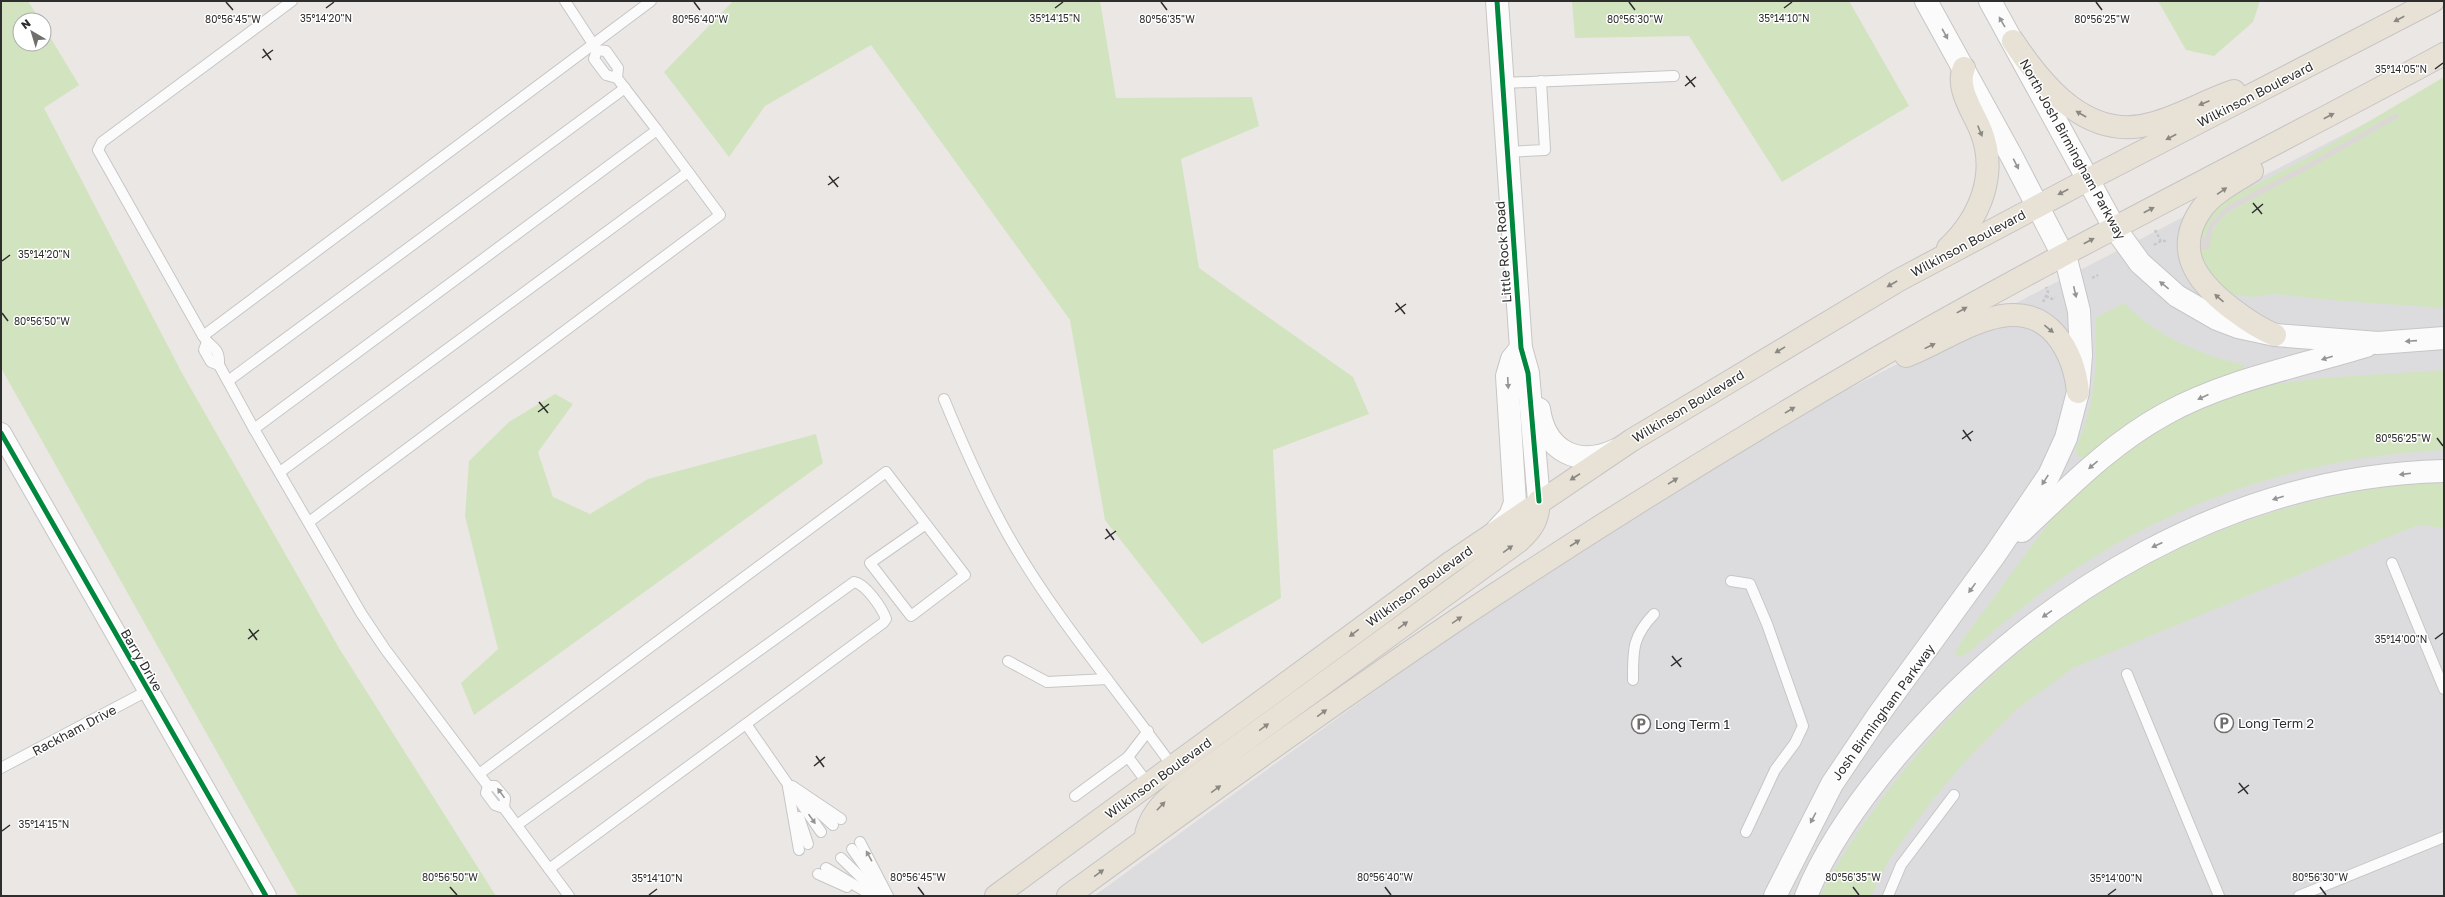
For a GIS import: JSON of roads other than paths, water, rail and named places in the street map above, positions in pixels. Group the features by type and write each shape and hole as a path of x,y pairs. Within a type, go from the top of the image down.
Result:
{"main road":[{"name":"Little Rock Road","path":"1497,1 1521,348 1527,365 1539,501"},
{"path":"1926,1 1964,68 2063,254 2071,274 2079,311 2081,355 2078,392 2072,419 2056,460 1994,556"},
{"name":"North Josh Birmingham Parkway","path":"1990,1 2013,40 2114,227 2140,262 2177,296 2217,319 2238,327 2275,335 2378,343 2444,338"},
{"name":"Wilkinson Boulevard","path":"996,896 1497,530 1619,448 1719,386 1926,266 2089,179 2433,1"},
{"path":"2013,40 2035,71 2060,100 2088,118 2116,126 2149,125 2241,88 2261,85 2268,87"},
{"path":"1068,896 1340,700 1459,619 1633,506 1879,357 2063,254 2295,135 2444,54"},
{"path":"1926,266 1950,246 1969,224 1979,206 1987,182 1988,168 1985,143 1966,96 1961,77 1964,68"},
{"path":"2275,335 2251,322 2207,287 2191,264 2189,243 2193,224 2204,206 2221,191 2283,151 2295,135"},
{"path":"1879,357 1885,359 1907,356 1986,320 2006,315 2020,315 2041,323 2058,338 2072,366 2078,392"},
{"path":"1994,556 2113,449 2165,414 2208,394 2378,343"},
{"path":"1497,530 1510,516 1515,503 1507,376 1512,359 1521,348"},
{"path":"1528,376 1536,388 1544,431 1557,447 1577,456 1591,457 1619,448"},
{"path":"1806,896 1842,830 1882,773 1927,721 1977,671 2031,625 2091,583 2154,546 2221,517 2288,495 2356,480 2444,471"},
{"path":"1145,840 1148,825 1156,810 1179,790 1520,541 1534,526 1538,514 1539,501"},
{"name":"Josh Birmingham Parkway","path":"1775,896 1832,784 1879,714 1994,556"}],"street":[{"name":"Barry Drive","path":"1,433 266,896"}],"lane":[{"path":"292,1 102,142 98,150 205,339 214,345 220,356 219,365 254,429 361,613 385,649 488,786 486,793 495,805 504,808 569,896"},
{"path":"309,522 720,215 617,78 606,75 594,59 594,47 565,1"},
{"path":"205,339 594,47 651,1"},
{"path":"594,47 606,51 618,68 617,78"},
{"path":"1503,83 1674,76"},
{"path":"1507,152 1545,150 1541,81"},
{"path":"228,380 625,88"},
{"path":"254,429 657,130"},
{"path":"280,472 688,172"},
{"path":"944,399 974,470 1008,536 1046,594 1173,767"},
{"path":"479,774 886,472 926,524 965,575 911,616 870,563 926,524"},
{"path":"2392,563 2444,689"},
{"path":"1731,581 1750,584 1767,624 1803,726 1795,743 1776,770 1746,832"},
{"path":"517,825 854,582 863,586 884,614 886,619 883,623 549,869"},
{"path":"1633,680 1634,653 1640,628 1654,614"},
{"path":"1008,661 1047,682 1107,679"},
{"path":"2127,674 2219,896"},
{"name":"Rackham Drive","path":"1,768 148,691"},
{"path":"746,724 821,832"},
{"path":"1075,796 1128,757 1148,732"},
{"path":"1128,757 1149,785"},
{"path":"787,783 841,819"},
{"path":"787,783 833,825"},
{"path":"787,783 803,847"},
{"path":"1888,896 1901,865 1954,795"},
{"path":"2299,896 2444,837"},
{"path":"860,842 886,896"},
{"path":"852,849 886,896"},
{"path":"841,858 881,896"},
{"path":"867,896 822,871 873,896"}],"place":[{"name":"Long Term 2","path":"2224,723"},
{"name":"Long Term 1","path":"1641,724"}]}
